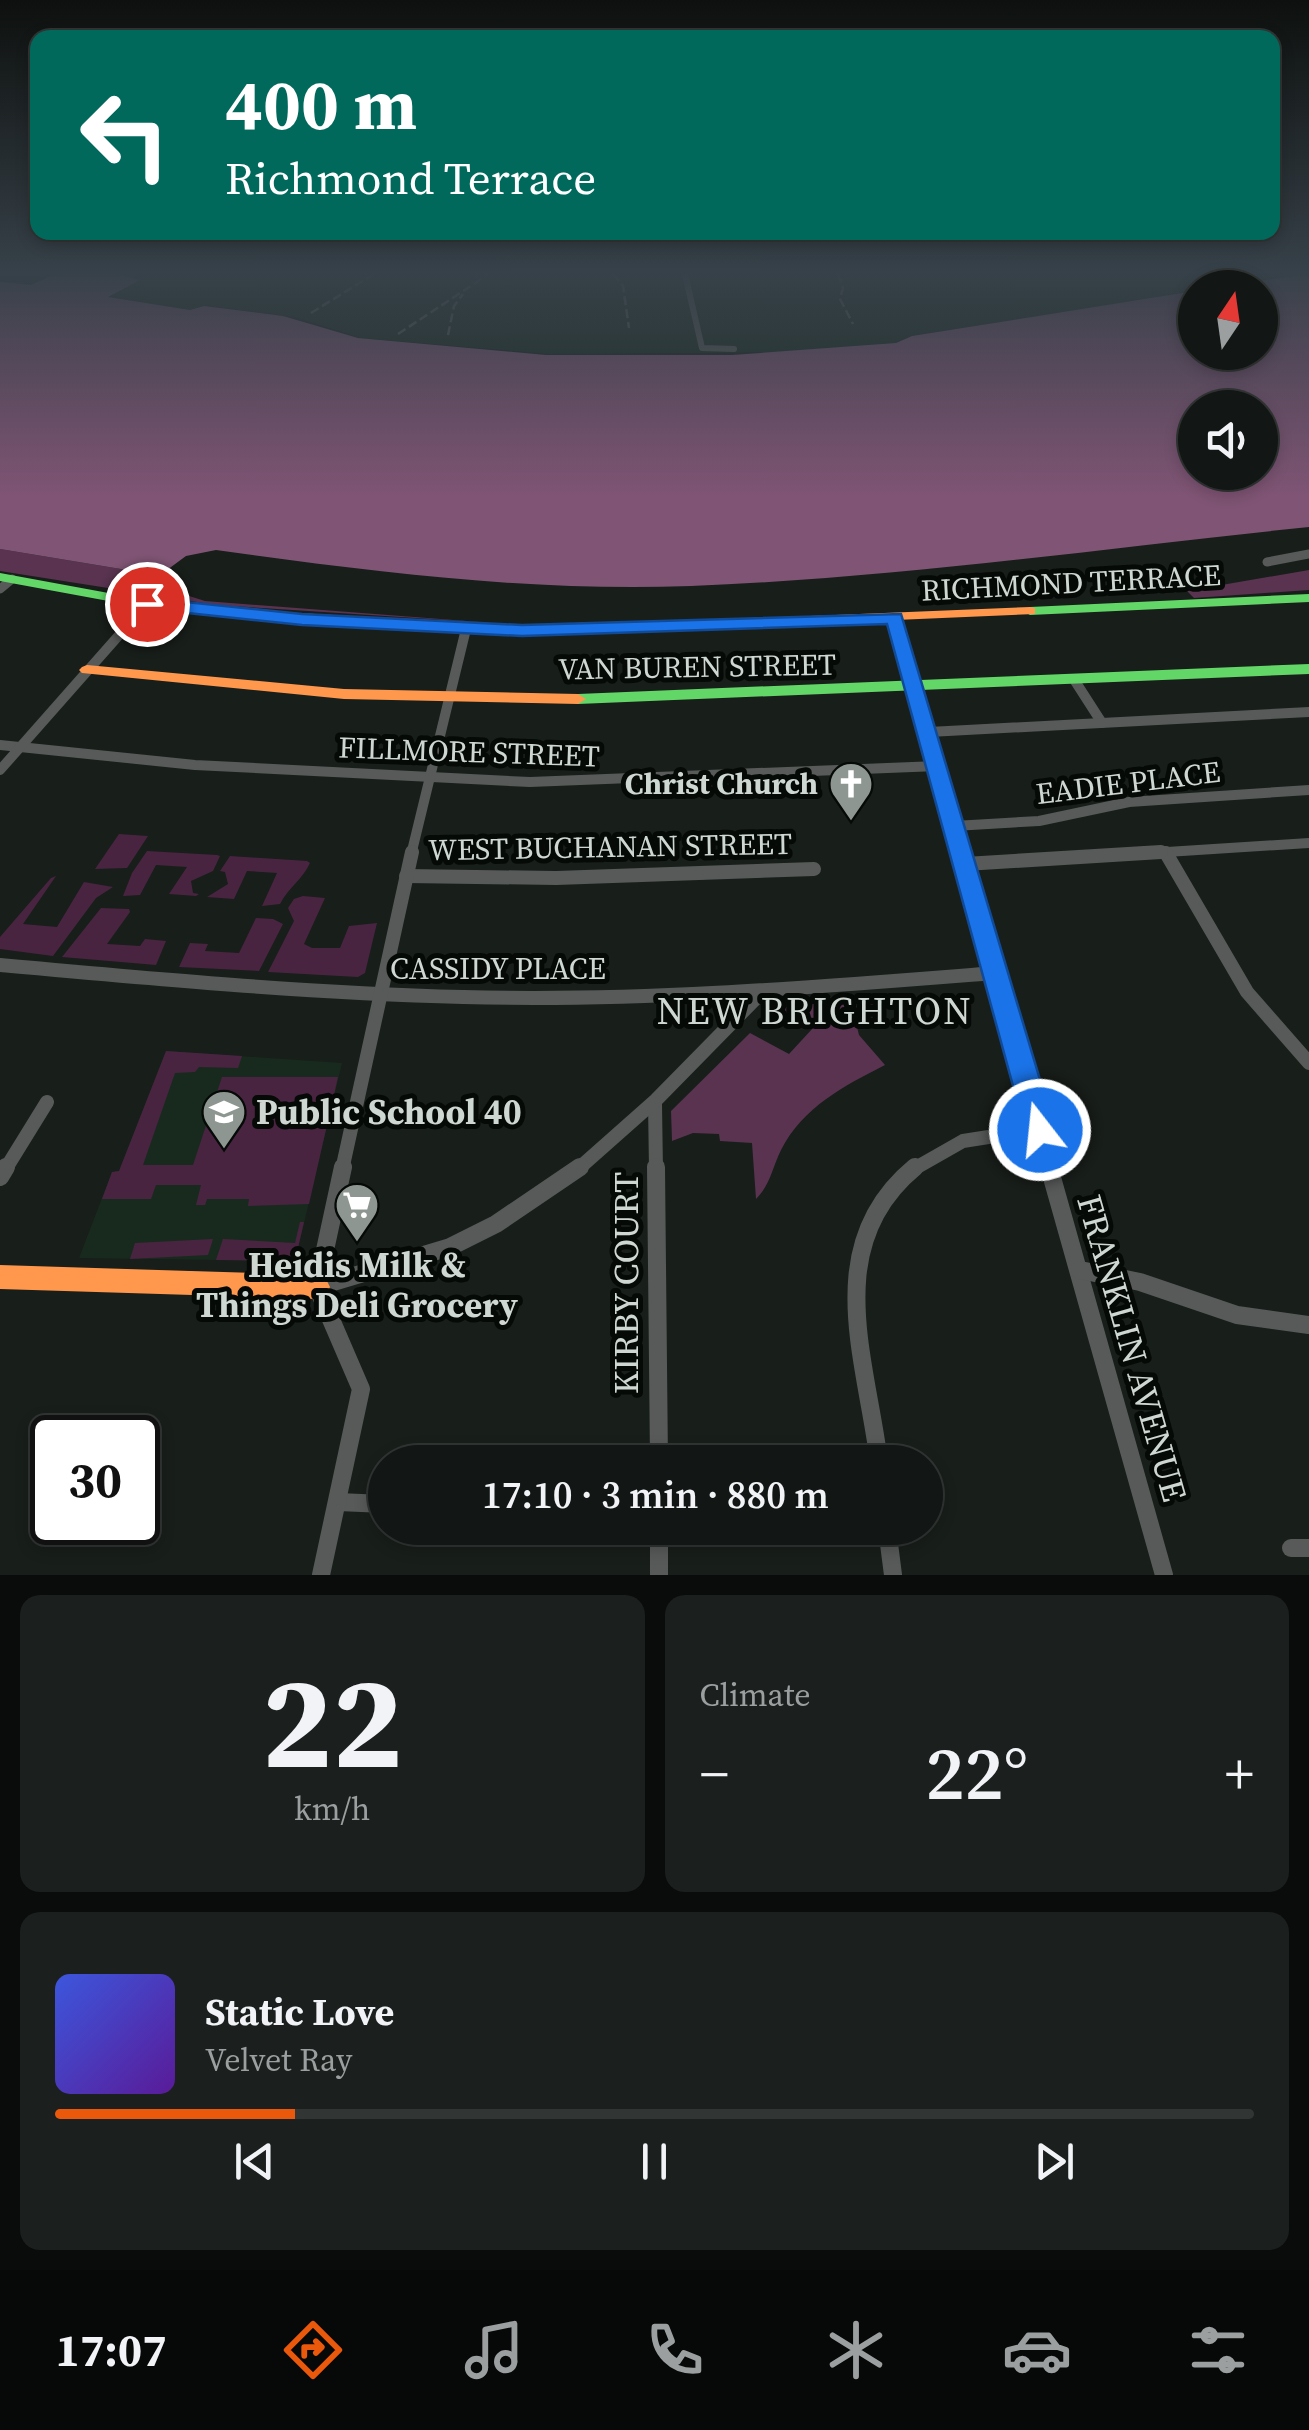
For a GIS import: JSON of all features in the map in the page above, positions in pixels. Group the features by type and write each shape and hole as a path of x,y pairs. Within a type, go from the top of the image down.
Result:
{"main road":[{"name":"RICHMOND TERRACE","path":"4,582 147,604 286,618 466,629 584,631 1309,598"},
{"name":"VAN BUREN STREET","path":"87,670 312,692 612,700 1309,669"},
{"path":"0,1276 317,1286"}],"street":[{"path":"702,348 734,349"},
{"path":"1267,562 1309,554"},
{"path":"0,770 147,604"},
{"name":"FRANKLIN AVENUE","path":"894,618 1164,1575"},
{"path":"322,1575 361,1390 358,1375 317,1286 406,876 466,629"},
{"path":"1075,682 1102,723"},
{"path":"929,732 1307,714"},
{"name":"FILLMORE STREET","path":"0,746 194,765 428,779 622,781 938,766"},
{"name":"EADIE PLACE","path":"954,826 1039,821 1129,802 1309,790"},
{"path":"965,864 1309,843"},
{"path":"1166,853 1254,1000 1285,1042 1309,1062"},
{"name":"WEST BUCHANAN STREET","path":"406,876 624,876 814,869"},
{"name":"CASSIDY PLACE","path":"0,966 465,997 763,990 996,973"},
{"path":"317,1286 450,1248 560,1184 656,1104 763,990"},
{"path":"0,1177 47,1102"},
{"name":"KIRBY COURT","path":"656,1104 659,1445"},
{"path":"877,1445 855,1270 870,1218 905,1172 944,1148 995,1132 1040,1130"},
{"path":"1080,1270 1140,1282 1238,1315 1309,1326"},
{"path":"338,1502 368,1503"},
{"path":"659,1545 659,1575"},
{"path":"890,1545 894,1575"}],"shaded area":[{"path":"0,348 463,348 546,355 732,355 834,348 1178,348 1178,370 1278,370 1278,348 1309,348 1309,527 846,576 691,586 572,586 453,579 216,550 186,556 167,570 145,573 0,549"},
{"path":"473,348 849,348 802,352 551,354"},
{"path":"0,549 145,573 151,584 205,601 493,623 216,605 0,571"},
{"path":"1309,570 1309,590 1194,598 1187,591"},
{"path":"119,834 148,836 127,868 95,869"},
{"path":"147,851 220,856 213,871 191,881 193,893 199,894 196,896 169,894 187,867 156,865 140,895 123,896"},
{"path":"230,856 310,863 280,904 262,906 277,873 247,871 234,899 207,897 228,884 225,872 220,871"},
{"path":"56,876 23,924 57,927 84,882 113,887 96,898 53,956 0,949 0,937"},
{"path":"325,898 304,944 312,948 340,948 349,926 377,923 365,973 358,977 268,972 294,921 288,908 294,899"},
{"path":"101,908 130,912 107,944 140,946 145,939 166,941 156,965 62,957"},
{"path":"256,918 283,924 259,971 179,967 190,943 208,944 205,951 239,953"},
{"path":"849,995 859,1035 885,1065 840,1090 801,1122 781,1150 756,1199 752,1143 720,1141 719,1134 693,1133 672,1141 671,1111 750,1033 789,1054 813,1028 779,1010 802,1000"},
{"name":"Public School 40","path":"166,1051 342,1063 295,1261 79,1258 112,1172 119,1171"},
{"path":"166,1051 242,1056 238,1068 199,1067 195,1072 175,1073 143,1165 193,1165 222,1077 338,1077 309,1204 248,1206 249,1199 207,1199 205,1205 196,1205 201,1185 156,1185 151,1199 102,1199 112,1172 119,1171"},
{"path":"300,1222 304,1222 295,1261 216,1260 223,1239 295,1243"},
{"path":"213,1239 208,1255 130,1259 135,1243"}],"traffic: fast":[{"path":"0,577 141,603 226,613 522,630 615,628"},
{"path":"1030,611 1309,598"},
{"path":"578,699 1309,669"}],"traffic: slow":[{"path":"615,628 1030,611"},
{"path":"87,670 344,694 578,699"},
{"path":"0,1277 317,1287"}],"place":[{"name":"Christ Church","path":"851,822"},
{"name":"Public School 40","path":"224,1150"},
{"name":"Heidis Milk & Things Deli Grocery","path":"357,1243"}],"district":[{"name":"NEW BRIGHTON","path":"815,1011"}],"route":[{"path":"147,604 466,629 636,630 894,618 1040,1130"}]}
